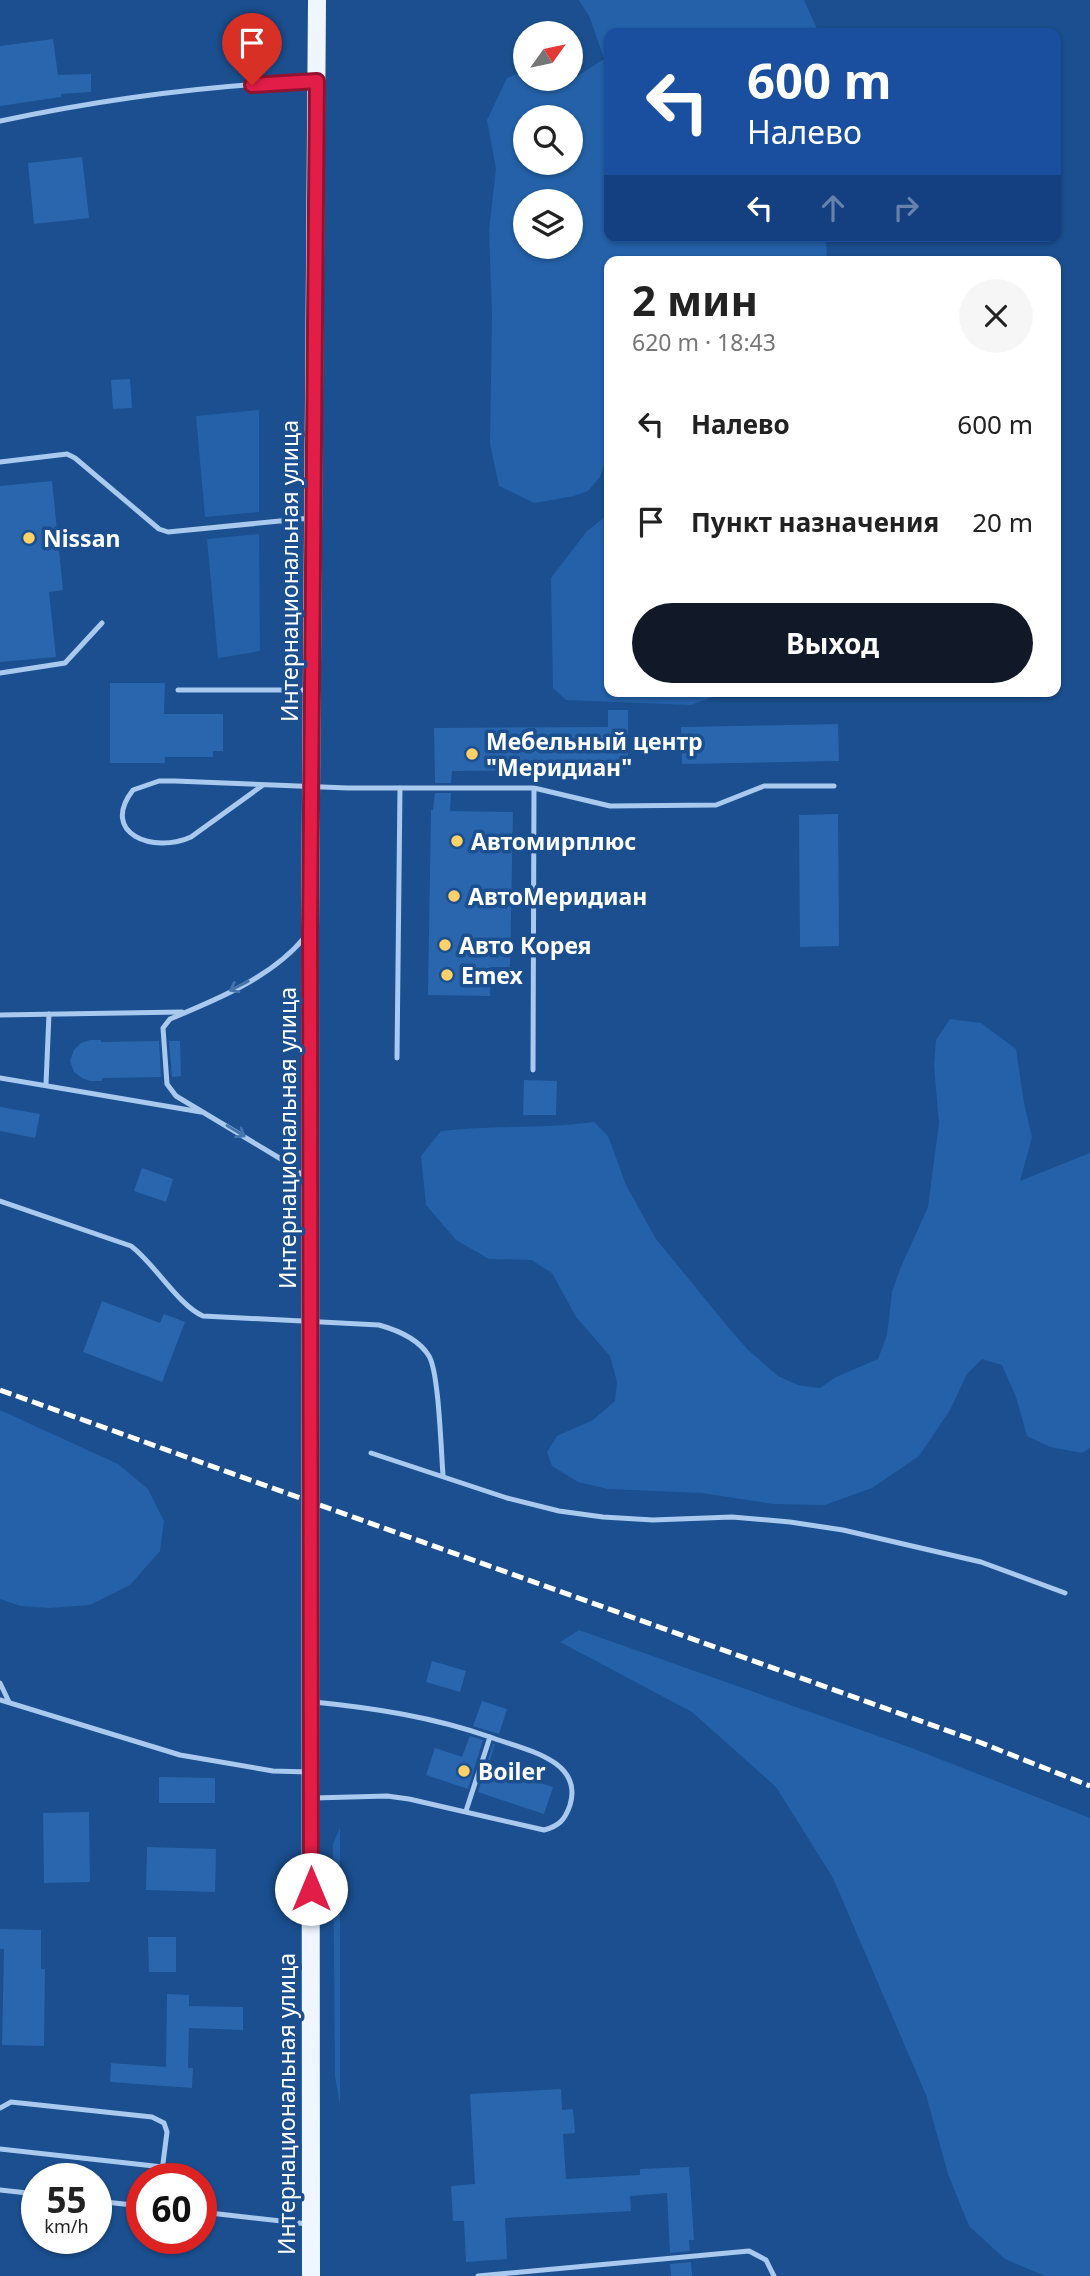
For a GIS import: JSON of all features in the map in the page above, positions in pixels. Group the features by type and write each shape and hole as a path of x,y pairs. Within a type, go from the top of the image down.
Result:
{"main road":[{"name":"Интернациональная улица","path":"311,2276 310,930 317,0"}],"lane":[{"path":"0,121 123,98 278,82 317,81"},
{"path":"0,462 67,454 159,529 168,532 314,517"},
{"path":"0,673 65,663 102,623"},
{"path":"178,690 313,690"},
{"path":"263,785 191,837 180,842 148,843 138,839 123,821 123,807 133,790 159,781 400,789 534,789 610,806 716,805 764,786 834,786"},
{"path":"397,1058 400,789"},
{"path":"533,1070 534,789"},
{"path":"310,930 294,950 274,967 170,1019 163,1028 167,1084 176,1096 286,1162 312,1184"},
{"path":"0,1015 188,1012"},
{"path":"46,1084 50,1014"},
{"path":"0,1079 46,1084 205,1113"},
{"path":"0,1201 131,1246 142,1254 191,1309 203,1316 386,1327 406,1335 429,1356 435,1373 443,1475"},
{"path":"371,1453 508,1498 559,1511 653,1520 732,1517 843,1530 981,1562 1065,1593"},
{"path":"0,1683 9,1702"},
{"path":"0,1700 180,1755 273,1771 312,1772"},
{"path":"311,1702 452,1723 555,1761 568,1774 572,1786 567,1814 554,1827 544,1830 387,1796 311,1798"},
{"path":"466,1811 490,1737"},
{"path":"0,2108 10,2102 152,2117 164,2123 167,2132 163,2163"},
{"path":"0,2149 127,2163"},
{"path":"0,2190 21,2192"},
{"path":"217,2214 311,2225"},
{"path":"478,2276 749,2251 766,2260 774,2276"}],"shaded area":[{"path":"579,0 804,0 817,28 604,28 604,59 590,18"},
{"path":"604,59 604,242 826,242 827,256 604,256 604,465 600,477 588,491 534,503 499,486 490,444 492,314 489,230 496,169 487,120 507,78 513,76 513,91 583,91 583,72"},
{"path":"259,410 259,512 205,517 196,416"},
{"path":"604,518 604,697 713,697 691,705 566,700 553,688 551,578 587,531"},
{"path":"259,534 260,651 218,658 207,539"},
{"path":"950,1019 981,1023 1016,1049 1032,1137 1020,1181 1090,1153 1090,1448 1082,1453 1050,1447 1027,1436 1016,1397 1002,1365 982,1359 967,1374 950,1410 919,1456 872,1488 825,1505 773,1504 702,1493 608,1489 578,1482 552,1466 547,1452 557,1436 593,1420 615,1401 617,1382 610,1356 576,1317 552,1273 531,1260 489,1259 456,1240 426,1205 421,1156 441,1131 594,1122 608,1136 626,1185 656,1239 728,1327 748,1350 778,1376 798,1385 820,1388 836,1377 878,1359 887,1335 892,1292 928,1207 939,1123 934,1066 936,1040"},
{"path":"0,1410 118,1464 148,1489 164,1521 160,1551 130,1585 90,1605 49,1608 21,1606 0,1599"},
{"path":"579,1630 909,1747 1090,1818 1090,2276 1045,2276 1005,2259 969,2226 948,2174 926,2095 833,1878 776,1787 692,1712 560,1642"},
{"path":"340,1828 340,2105 335,2076 333,1844"}],"building":[{"path":"53,39 58,75 91,74 91,92 61,94 61,97 0,106 0,46"},
{"path":"82,157 89,218 34,224 28,163"},
{"path":"130,379 132,408 113,409 111,380"},
{"name":"Nissan","path":"52,481 63,590 49,592 56,657 0,662 0,486"},
{"path":"110,683 165,683 164,714 223,714 223,751 213,751 213,757 165,757 165,763 110,763"},
{"path":"608,710 628,710 628,769 602,769 602,778 577,778 577,770 452,771 451,783 435,783 434,728 608,727"},
{"path":"838,724 839,761 682,764 681,727"},
{"path":"435,793 451,793 450,811 513,812 510,967 491,967 490,996 428,995 431,810"},
{"path":"838,814 839,946 800,947 799,815"},
{"path":"90,1040 159,1041 161,1077 102,1078 102,1081 82,1078 74,1072 70,1061 74,1050 81,1043"},
{"path":"169,1041 180,1041 181,1076 172,1077"},
{"path":"524,1080 557,1081 556,1115 523,1115"},
{"path":"0,1107 40,1114 35,1138 0,1131"},
{"path":"142,1168 173,1179 166,1202 134,1191"},
{"path":"102,1301 160,1323 164,1314 185,1322 162,1382 83,1352"},
{"path":"432,1661 466,1671 460,1692 426,1682"},
{"path":"482,1701 507,1709 499,1734 473,1726"},
{"path":"470,1736 483,1740 468,1789 426,1775 435,1748 462,1757"},
{"path":"493,1744 488,1766 553,1787 544,1814 478,1792"},
{"path":"159,1777 215,1778 215,1803 159,1803"},
{"path":"89,1812 90,1882 44,1883 43,1813"},
{"path":"147,1847 216,1849 215,1892 146,1890"},
{"path":"0,1929 41,1930 41,1969 45,1969 44,2046 2,2045 4,1949 0,1949"},
{"path":"148,1937 176,1937 176,1972 149,1972"},
{"path":"167,1994 189,1995 189,2006 243,2007 243,2030 189,2028 188,2068 193,2068 192,2088 110,2082 111,2063 166,2067"},
{"path":"561,2089 562,2110 573,2109 575,2133 563,2134 566,2179 640,2175 640,2169 689,2167 694,2240 689,2240 690,2251 670,2253 667,2193 630,2196 631,2211 505,2218 507,2259 466,2262 464,2221 453,2221 451,2186 475,2184 470,2094"},
{"path":"691,2262 692,2276 671,2276 670,2264"}],"railway":[{"path":"0,1390 979,1742 1090,1786"}],"place":[{"name":"Nissan","path":"29,538"},
{"name":"Мебельный центр \"Меридиан\"","path":"472,754"},
{"name":"Автомирплюс","path":"457,841"},
{"name":"АвтоМеридиан","path":"454,896"},
{"name":"Авто Корея","path":"445,945"},
{"name":"Emex","path":"447,975"},
{"name":"Boiler","path":"464,1771"}],"route":[{"path":"252,85 317,81 310,930 311,1889"}]}
